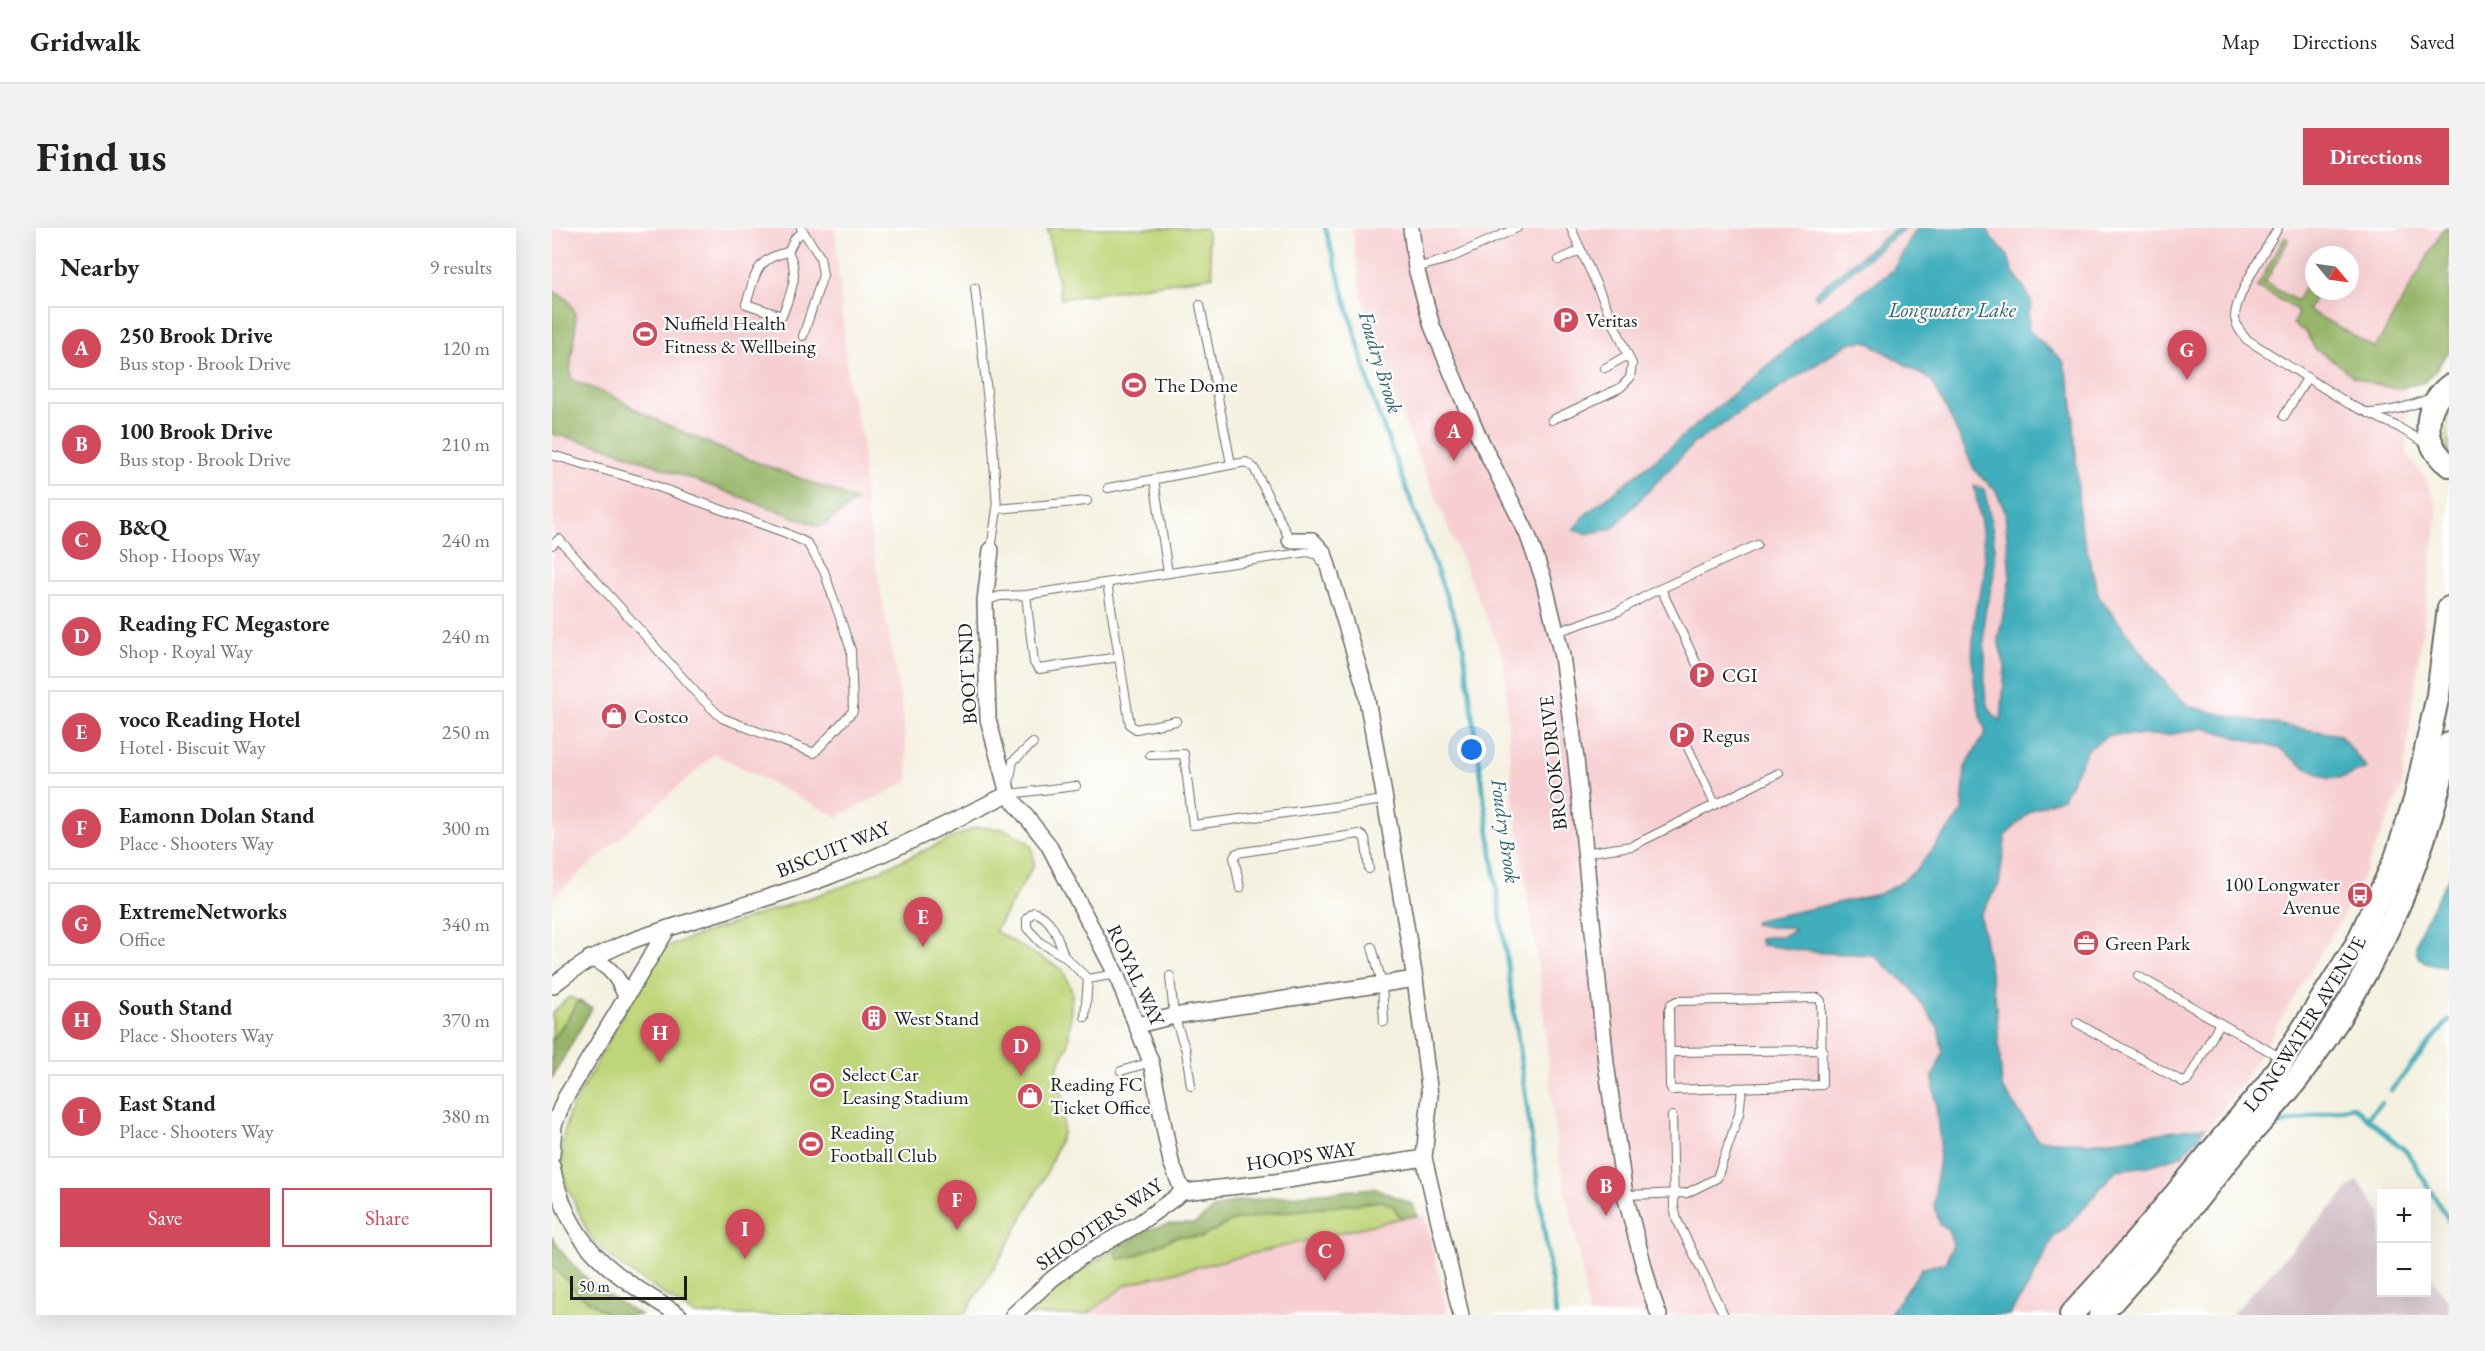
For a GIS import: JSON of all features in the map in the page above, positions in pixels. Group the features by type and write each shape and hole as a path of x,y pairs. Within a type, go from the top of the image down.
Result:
{"street":[{"name":"BROOK DRIVE","path":"1411,228 1416,268 1432,326 1478,435 1527,533 1543,578 1562,656 1576,759 1583,853 1606,1063 1625,1195 1659,1315"},
{"path":"2443,460 2428,424 2432,407 2444,391"},
{"path":"1290,540 1312,540 1320,547 1332,577 1365,688 1415,979 1430,1095 1424,1158 1461,1315"},
{"name":"BOOT END","path":"991,550 985,601 988,719 1008,794"},
{"name":"LONGWATER AVENUE","path":"2071,1315 2132,1246 2284,1060 2357,944 2396,858 2415,800 2438,695 2449,608"},
{"name":"LONGWATER AVENUE","path":"2100,1315 2126,1288 2238,1148 2284,1095 2307,1065 2351,996 2376,955 2399,909 2425,836 2449,744"},
{"name":"BISCUIT WAY","path":"552,986 590,958 668,928 830,876 921,837 1008,794"},
{"name":"ROYAL WAY","path":"1008,794 1048,844 1116,974 1151,1062 1171,1162 1183,1192"},
{"path":"552,1155 554,1125 564,1100 668,928"},
{"path":"590,958 611,969 622,985 626,997"},
{"path":"1138,1025 1174,1016 1415,979"},
{"name":"HOOPS WAY","path":"1183,1192 1275,1182 1424,1158"},
{"path":"552,1166 559,1199 585,1244 601,1260 638,1288 680,1315"},
{"name":"SHOOTERS WAY","path":"1013,1315 1052,1279 1081,1257 1138,1224 1183,1192"}],"lane":[{"path":"1416,268 1448,259 1517,228"},
{"path":"1552,420 1620,388 1630,378 1632,364 1571,228"},
{"path":"2278,228 2246,284 2235,318 2238,329 2246,339 2307,378 2349,404 2398,427 2443,460"},
{"path":"788,252 801,230 820,257 823,275 803,336"},
{"path":"1558,260 1581,250"},
{"path":"788,252 793,261 795,278 782,316 746,304 762,263 775,255 788,252"},
{"path":"975,288 993,445 997,509 991,550"},
{"path":"1200,305 1231,464"},
{"path":"1605,368 1628,355"},
{"path":"2284,416 2307,378"},
{"path":"2369,413 2409,407 2444,391"},
{"path":"552,455 639,480 786,533 807,543 824,571 850,651 853,711 814,753 722,718 559,539 552,545"},
{"path":"1108,488 1246,462 1254,468 1290,540"},
{"path":"1154,479 1168,573"},
{"path":"997,509 1087,501"},
{"path":"1556,632 1603,618 1757,544"},
{"path":"985,601 1000,596 1026,595 1307,552 1318,555 1326,578 1332,577"},
{"path":"1107,583 1130,725 1136,729 1176,721"},
{"path":"1661,590 1702,675"},
{"path":"1026,595 1034,663 1039,669 1119,657"},
{"path":"1682,735 1715,804"},
{"path":"1032,743 1013,762 1008,794 1076,786"},
{"path":"1150,755 1184,754 1193,825 1385,800"},
{"path":"1583,853 1632,846 1779,773"},
{"path":"1240,888 1234,857 1237,853 1359,834 1365,838 1370,869"},
{"path":"1064,956 1056,932 1044,915 1034,912 1027,918 1027,927 1041,943 1064,956 1088,979"},
{"path":"1372,947 1382,983 1384,1023"},
{"path":"1088,979 1116,974"},
{"path":"1170,976 1174,1016 1186,1051 1191,1086"},
{"path":"2138,976 2284,1060"},
{"path":"1085,1017 1088,979"},
{"path":"1814,997 1821,1001 1822,1082 1818,1087 1672,1090 1670,1086 1671,1052 1669,1011 1671,1004 1677,1001 1814,997"},
{"path":"2077,1023 2182,1082 2188,1080 2220,1023"},
{"path":"1671,1052 1823,1050"},
{"path":"1121,1071 1151,1062"},
{"path":"1625,1195 1686,1193 1717,1178 1739,1114 1742,1089"},
{"path":"1672,1116 1677,1220 1724,1315"}],"shaded area":[{"path":"552,228 837,228 835,232 849,389 861,430 866,510 902,706 909,781 837,817 715,754 552,898"},
{"name":"Green Park","path":"1352,228 2449,228 2407,376 2406,452 2427,481 2438,509 2402,787 2350,904 2248,1075 2068,1315 1589,1315 1557,1151 1540,980 1512,793 1504,660 1384,374 1361,291"},
{"path":"2357,1180 2377,1208 2377,1297 2431,1297 2431,1277 2449,1302 2449,1315 2231,1315"},
{"path":"1425,1215 1448,1315 1086,1315 1126,1285 1401,1218"}],"green space":[{"path":"1047,228 1206,228 1213,276 1061,299"},
{"path":"2444,228 2449,228 2449,351 2424,382 2396,389 2353,376 2315,349 2306,332 2293,324 2298,313 2295,308 2257,287 2285,237 2288,241 2265,283 2297,301 2305,287 2305,300 2313,300 2308,310 2375,348"},
{"path":"552,291 565,298 573,307 576,318 572,380 616,398 652,418 722,449 856,501 821,527 606,447 552,434"},
{"path":"2449,399 2449,453 2440,438 2438,426"},
{"name":"Select Car Leasing Stadium","path":"977,827 1004,829 1027,841 1032,848 1034,865 995,931 1063,970 1072,992 1068,1046 1057,1068 1064,1101 1063,1132 1048,1170 1005,1250 964,1315 695,1315 625,1269 599,1247 588,1233 562,1175 563,1137 569,1113 650,965 667,946 847,885"},
{"path":"569,997 579,1001 552,1041 552,1013"},
{"path":"579,1001 592,1008 552,1078 552,1041"},
{"path":"1375,1188 1412,1204 1418,1216 1401,1218 1393,1206 1382,1201 1276,1213 1232,1221 1202,1237 1177,1236 1135,1256 1119,1259 1114,1250 1145,1230 1170,1224 1194,1224 1214,1209 1237,1201"},
{"path":"1382,1201 1393,1206 1401,1218 1126,1285 1086,1315 1028,1315 1075,1274 1114,1250 1119,1259 1135,1256 1177,1236 1202,1237 1232,1221 1276,1213"},
{"path":"552,1236 569,1261 590,1282 640,1315 609,1315 580,1295 552,1265"},
{"path":"552,1265 580,1295 609,1315 552,1315"}],"water":[{"name":"Longwater Lake","path":"1896,228 1905,228 1817,299 1814,294"},
{"name":"Longwater Lake","path":"1917,228 1987,228 1991,237 2008,256 2013,273 2025,289 2032,304 2028,315 2029,331 2063,361 2072,393 2080,523 2099,597 2171,690 2189,706 2227,716 2340,735 2367,768 2345,777 2329,779 2303,766 2280,749 2204,728 2169,735 2109,735 2088,749 2063,798 2032,810 2006,835 1999,884 1980,915 1996,1006 2002,1087 2038,1140 2089,1143 2205,1127 2183,1155 2149,1166 2116,1170 2069,1225 2054,1237 2028,1287 2009,1315 1889,1315 1922,1268 1945,1263 1953,1244 1947,1228 1940,1225 1934,1204 1940,1144 1933,1076 1943,1053 1938,1028 1911,988 1873,955 1823,953 1761,945 1759,938 1782,936 1794,931 1790,927 1754,924 1757,920 1879,894 1897,885 1916,870 1962,812 1965,767 1986,732 1975,689 1973,659 1973,629 1985,568 1982,532 1974,486 1984,489 1994,540 1995,561 1984,621 1985,692 1990,709 2001,721 2005,667 1998,640 2010,579 2005,512 1996,491 1975,471 1931,380 1866,341 1851,342 1694,443 1613,528 1585,534 1573,530 1587,513 1651,463 1819,322 1892,271"},
{"path":"2449,877 2449,967 2424,961 2417,954 2416,949 2424,923"}],"waterway":[{"name":"Foudry Brook","path":"1325,228 1376,407 1462,638 1556,1315"},
{"path":"2391,1090 2449,1020"},
{"path":"2367,1118 2381,1103"},
{"path":"2266,1128 2353,1106 2407,1152 2449,1221"},
{"path":"2196,1139 2214,1136"}],"place":[{"name":"Veritas","path":"1566,320"},
{"name":"Nuffield Health Fitness & Wellbeing","path":"645,334"},
{"name":"ExtremeNetworks","path":"2187,380"},
{"name":"The Dome","path":"1134,385"},
{"name":"250 Brook Drive","path":"1454,461"},
{"name":"CGI","path":"1702,675"},
{"name":"Costco","path":"614,716"},
{"name":"Regus","path":"1682,735"},
{"name":"100 Longwater Avenue","path":"2360,895"},
{"name":"Green Park","path":"2086,943"},
{"name":"voco Reading Hotel","path":"923,947"},
{"name":"West Stand","path":"874,1018"},
{"name":"South Stand","path":"660,1063"},
{"name":"Reading FC Megastore","path":"1021,1076"},
{"name":"Select Car Leasing Stadium","path":"822,1085"},
{"name":"Reading FC Ticket Office","path":"1030,1096"},
{"name":"Reading Football Club","path":"811,1144"},
{"name":"100 Brook Drive","path":"1606,1216"},
{"name":"Eamonn Dolan Stand","path":"957,1230"},
{"name":"East Stand","path":"745,1259"},
{"name":"B&Q","path":"1325,1281"}]}
